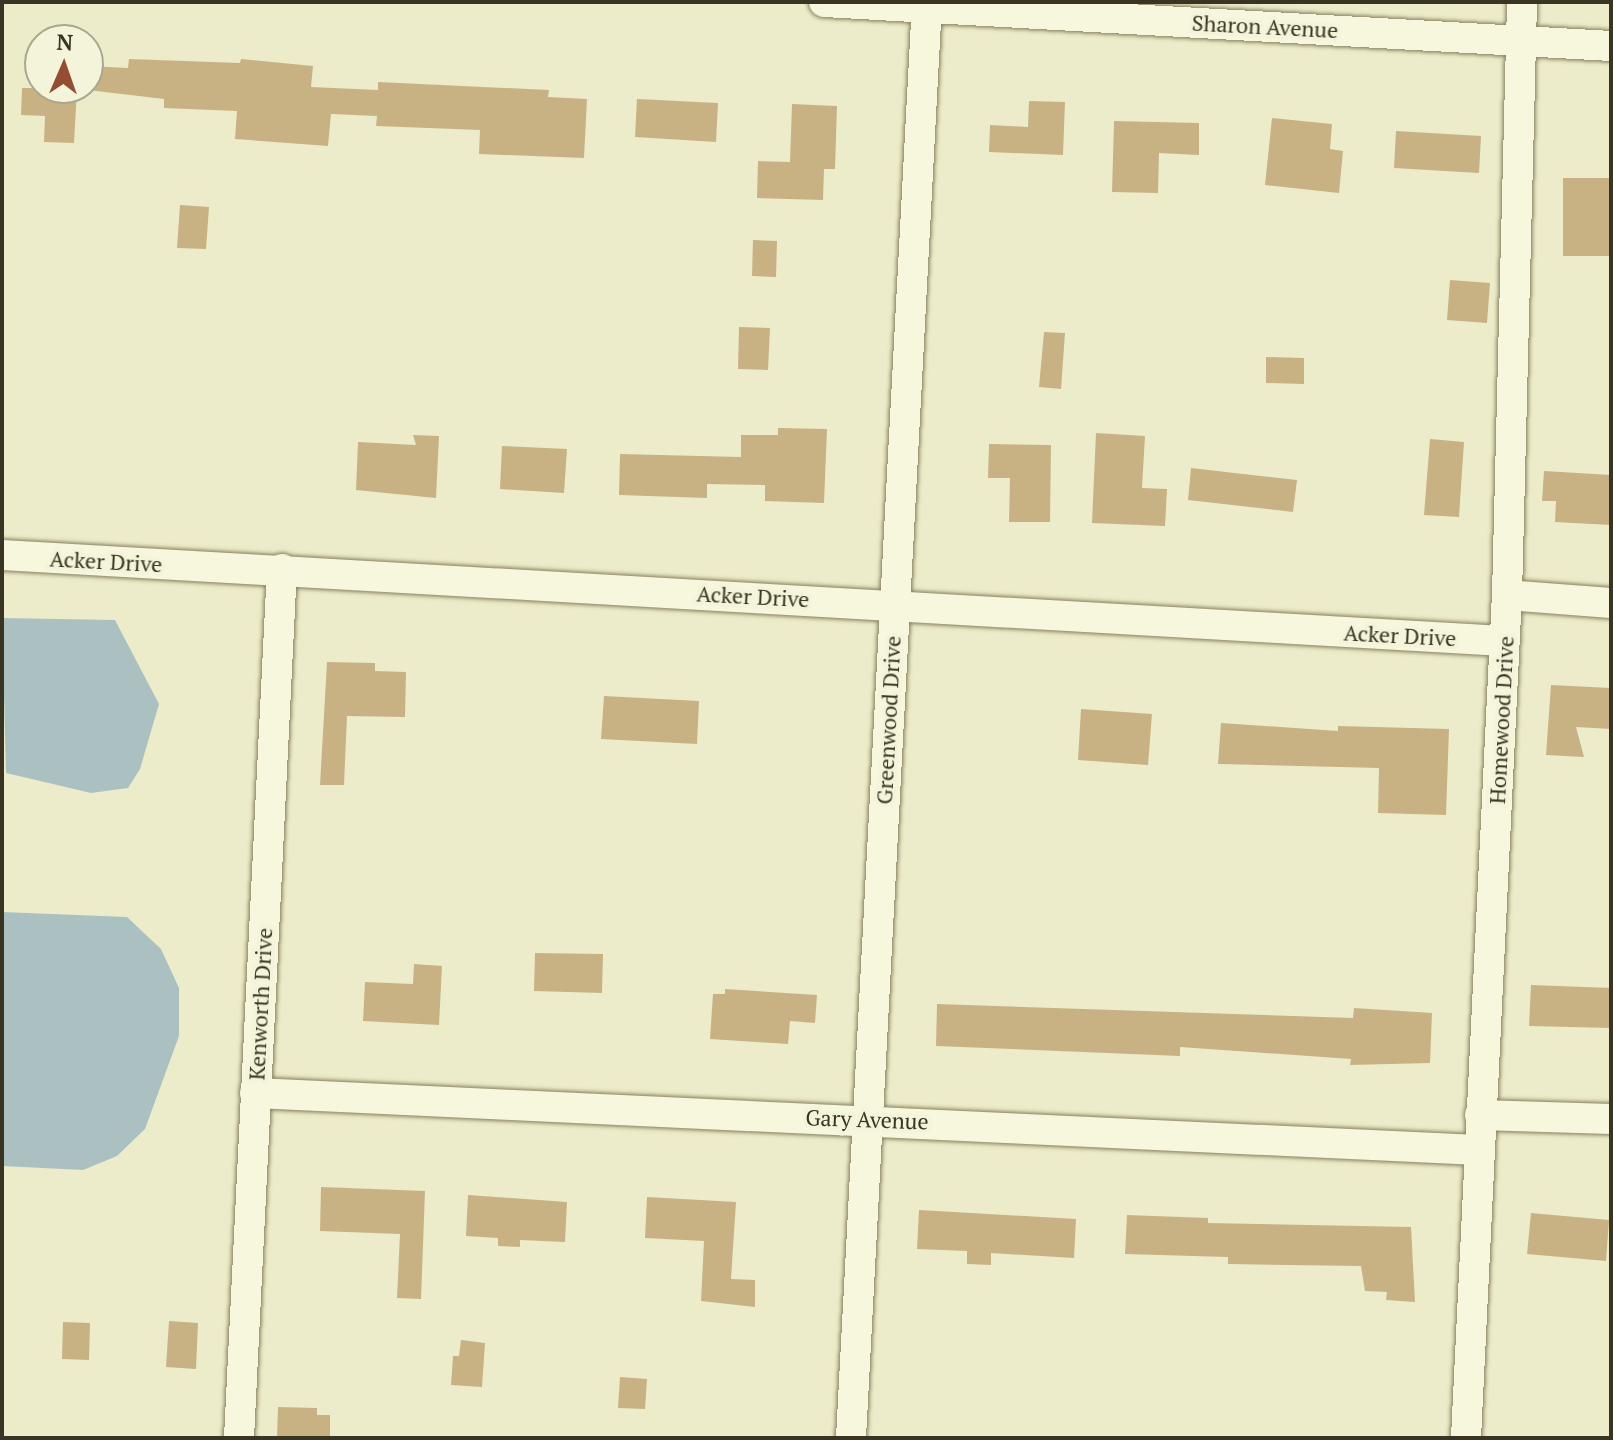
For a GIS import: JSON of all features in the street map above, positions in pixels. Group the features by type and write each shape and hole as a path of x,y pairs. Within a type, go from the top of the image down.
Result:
{"street":[{"name":"Sharon Avenue","path":"824,2 927,5 1611,46"},
{"name":"Homewood Drive","path":"1466,1438 1507,595 1522,2"},
{"name":"Greenwood Drive","path":"851,1438 927,5"},
{"name":"Acker Drive","path":"2,555 1504,641"},
{"name":"Kenworth Drive","path":"239,1438 282,569"},
{"path":"1507,595 1611,603"},
{"name":"Gary Avenue","path":"255,1093 870,1119 1479,1150"},
{"path":"1480,1115 1611,1119"}],"shaded area":[{"path":"2,618 115,620 159,704 140,769 128,788 91,793 6,773"},
{"path":"2,912 127,917 161,949 179,988 179,1036 145,1129 117,1156 83,1170 2,1166"}],"building":[{"path":"129,59 240,63 241,59 313,66 311,87 378,90 378,82 549,90 548,97 587,99 584,158 479,154 480,130 376,126 377,116 331,114 328,146 235,139 237,111 164,108 164,99 104,92 104,67 128,68"},
{"path":"22,88 24,104 76,104 74,143 44,142 45,116 21,115"},
{"path":"637,99 718,103 716,142 635,137"},
{"path":"1029,101 1065,102 1063,155 989,152 990,125 1028,127"},
{"path":"792,104 837,106 835,169 824,169 823,200 757,198 758,161 790,162"},
{"path":"1272,118 1332,124 1330,149 1343,151 1339,193 1265,185"},
{"path":"1114,121 1199,123 1199,155 1159,153 1158,193 1112,192"},
{"path":"1396,131 1481,136 1479,173 1394,168"},
{"path":"1563,178 1609,178 1611,256 1563,256"},
{"path":"180,205 209,207 206,249 177,248"},
{"path":"753,240 777,241 776,277 752,276"},
{"path":"1450,280 1490,283 1487,323 1447,320"},
{"path":"739,327 770,328 768,370 738,369"},
{"path":"1044,332 1065,333 1061,389 1039,387"},
{"path":"1266,357 1304,358 1304,384 1266,383"},
{"path":"778,428 827,429 824,503 765,501 765,485 707,484 707,498 619,495 620,454 741,457 741,435 778,435"},
{"path":"1096,433 1145,436 1142,488 1167,489 1165,526 1092,523"},
{"path":"413,435 439,436 436,498 356,490 358,442 416,445"},
{"path":"1430,439 1464,442 1459,517 1424,515"},
{"path":"989,444 1051,445 1050,522 1009,522 1010,478 988,478"},
{"path":"502,446 567,449 564,493 500,489"},
{"path":"1191,468 1297,480 1293,512 1188,500"},
{"path":"1544,471 1611,475 1611,525 1555,522 1556,501 1542,501"},
{"path":"327,662 375,663 375,671 406,672 405,717 347,716 344,785 320,785"},
{"path":"1551,685 1611,688 1611,729 1576,727 1584,757 1546,755"},
{"path":"604,696 699,701 697,744 601,739"},
{"path":"1081,709 1152,714 1148,765 1078,760"},
{"path":"1221,723 1338,731 1338,726 1449,729 1446,815 1378,813 1379,768 1218,764"},
{"path":"535,953 603,954 602,993 534,991"},
{"path":"414,964 442,966 439,1025 363,1021 365,982 413,984"},
{"path":"1531,985 1611,988 1611,1028 1529,1026"},
{"path":"725,989 817,995 815,1023 790,1021 788,1044 710,1039 713,994 725,994"},
{"path":"937,1004 1353,1018 1354,1008 1432,1013 1430,1063 1350,1065 1351,1059 1180,1047 1180,1056 936,1046"},
{"path":"321,1187 425,1191 421,1299 397,1298 400,1234 320,1231"},
{"path":"468,1195 567,1202 565,1242 520,1240 520,1247 498,1246 498,1238 466,1236"},
{"path":"647,1197 736,1202 731,1279 755,1280 755,1307 701,1301 704,1241 645,1238"},
{"path":"919,1210 1076,1219 1074,1258 991,1253 991,1265 967,1264 967,1251 917,1249"},
{"path":"1531,1213 1609,1220 1606,1261 1527,1254"},
{"path":"1127,1215 1208,1218 1208,1223 1411,1227 1415,1302 1386,1300 1387,1292 1365,1291 1361,1266 1228,1264 1228,1257 1125,1254"},
{"path":"169,1321 198,1323 196,1369 166,1367"},
{"path":"63,1322 90,1323 89,1360 62,1359"},
{"path":"461,1340 485,1343 482,1387 451,1385 453,1356 459,1356"},
{"path":"620,1377 647,1379 645,1409 618,1408"},
{"path":"278,1407 317,1408 317,1415 330,1415 330,1438 277,1438"}]}
